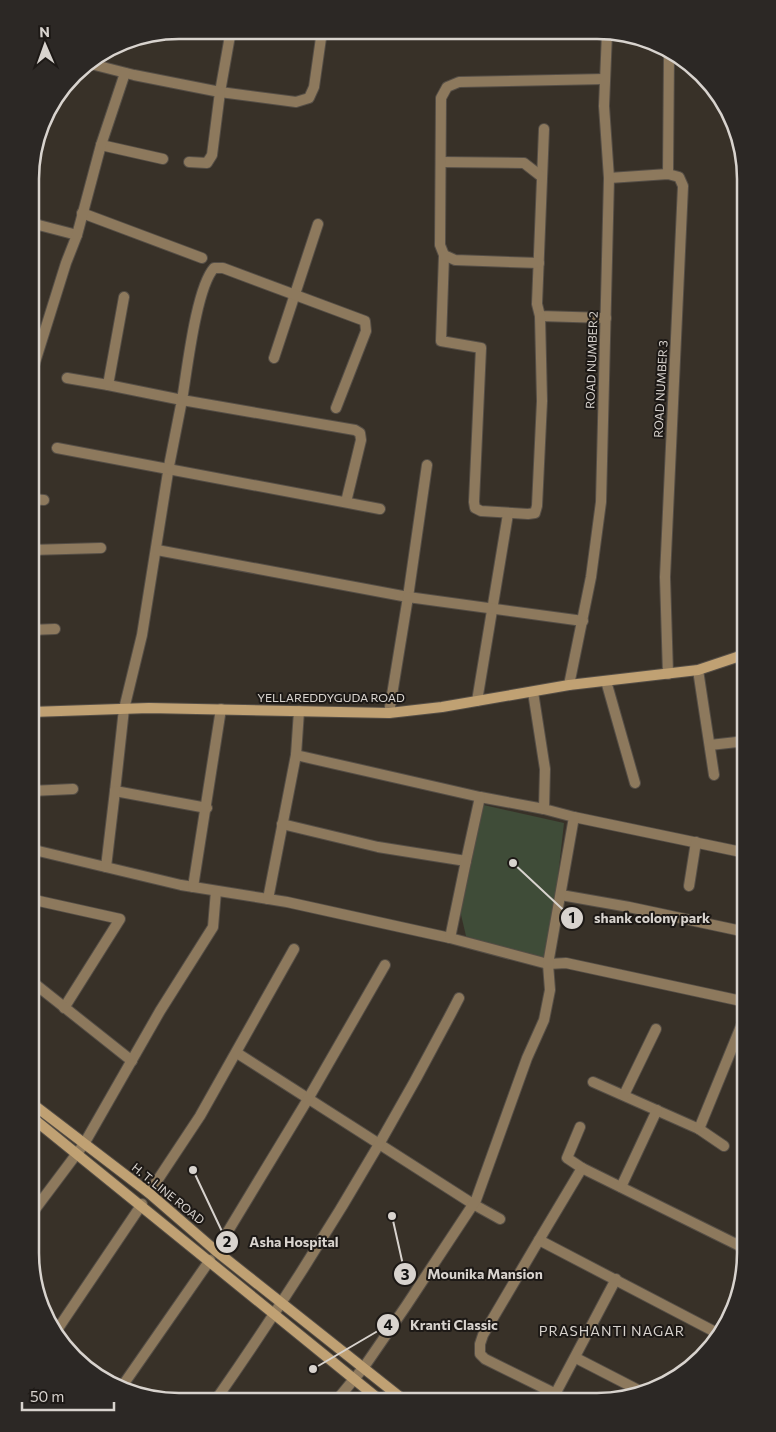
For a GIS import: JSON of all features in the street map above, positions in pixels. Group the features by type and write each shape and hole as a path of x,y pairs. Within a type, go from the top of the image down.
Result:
{"street":[{"path":"189,162 206,163 212,155 229,39"},
{"path":"97,66 220,92 296,102 309,98 314,87 321,39"},
{"name":"ROAD NUMBER 2","path":"569,685 592,576 601,502 610,178 604,106 608,40"},
{"path":"610,178 668,174 669,59"},
{"path":"39,339 77,235 101,145 125,73"},
{"path":"544,129 537,304 540,316 542,401 537,506 535,512 528,514 481,511 475,508 480,348 441,341 444,255 440,245 441,98 446,88 458,82 606,79"},
{"path":"101,145 164,159"},
{"path":"441,162 524,163 542,177"},
{"name":"ROAD NUMBER 3","path":"668,174 679,177 683,186 665,577 668,674"},
{"path":"82,213 202,258"},
{"path":"274,358 318,224"},
{"path":"39,225 77,235"},
{"path":"444,255 455,260 539,263"},
{"path":"106,867 124,709 142,635 168,470 198,311 208,275 214,268 223,268 365,321 367,325 336,408"},
{"path":"108,385 124,297"},
{"path":"540,316 606,318"},
{"path":"67,378 355,430 360,433 361,440 346,502"},
{"path":"57,448 380,509"},
{"path":"389,713 427,465"},
{"path":"39,500 44,500"},
{"path":"477,701 508,514"},
{"path":"39,550 101,548"},
{"path":"156,550 408,598 583,621"},
{"path":"39,630 55,629"},
{"name":"YELLAREDDYGUDA ROAD","path":"39,712 222,709 389,713 477,701 569,685 698,670 737,657"},
{"path":"698,670 714,775"},
{"path":"606,681 635,783"},
{"path":"532,692 545,769 544,809"},
{"path":"193,887 222,709"},
{"path":"268,899 296,755 299,711"},
{"path":"710,745 737,742"},
{"path":"296,755 480,797 737,851"},
{"path":"39,791 73,789"},
{"path":"115,791 207,808"},
{"path":"450,938 480,797"},
{"path":"343,1393 364,1367 473,1204 544,1020 550,990 548,964 574,816"},
{"path":"282,824 378,847 466,861"},
{"path":"689,886 696,842"},
{"path":"39,852 193,887 268,899 450,938 548,964 566,963 737,1000"},
{"path":"39,1203 76,1152 84,1144 213,928 216,891"},
{"path":"561,895 629,907 737,930"},
{"path":"39,901 120,919 64,1008"},
{"path":"149,1193 200,1116 237,1054 294,949"},
{"path":"216,1251 308,1099 385,965"},
{"path":"39,987 132,1061"},
{"path":"221,1393 275,1314 380,1144 416,1080 458,998"},
{"path":"624,1095 656,1029"},
{"path":"699,1129 737,1036"},
{"path":"237,1054 473,1204 500,1219"},
{"path":"593,1082 699,1129 724,1146"},
{"name":"H. T. LINE ROAD","path":"39,1109 149,1193 216,1251 395,1393"},
{"path":"621,1187 657,1110"},
{"name":"H. T. LINE ROAD","path":"39,1123 142,1204 371,1393"},
{"path":"580,1128 567,1158 582,1168 737,1245"},
{"path":"544,1393 485,1359 480,1354 480,1344 538,1240 582,1168"},
{"path":"59,1326 142,1204"},
{"path":"538,1240 714,1331"},
{"path":"124,1383 210,1260"},
{"path":"556,1393 616,1279"},
{"path":"576,1358 635,1388"}],"green space":[{"path":"479,804 564,823 548,964 466,936 458,902"}],"place":[{"name":"shank colony park","path":"513,863"},
{"name":"Asha Hospital","path":"193,1170"},
{"name":"Mounika Mansion","path":"392,1216"},
{"name":"Kranti Classic","path":"313,1369"}],"district":[{"name":"PRASHANTI NAGAR","path":"612,1331"}]}
